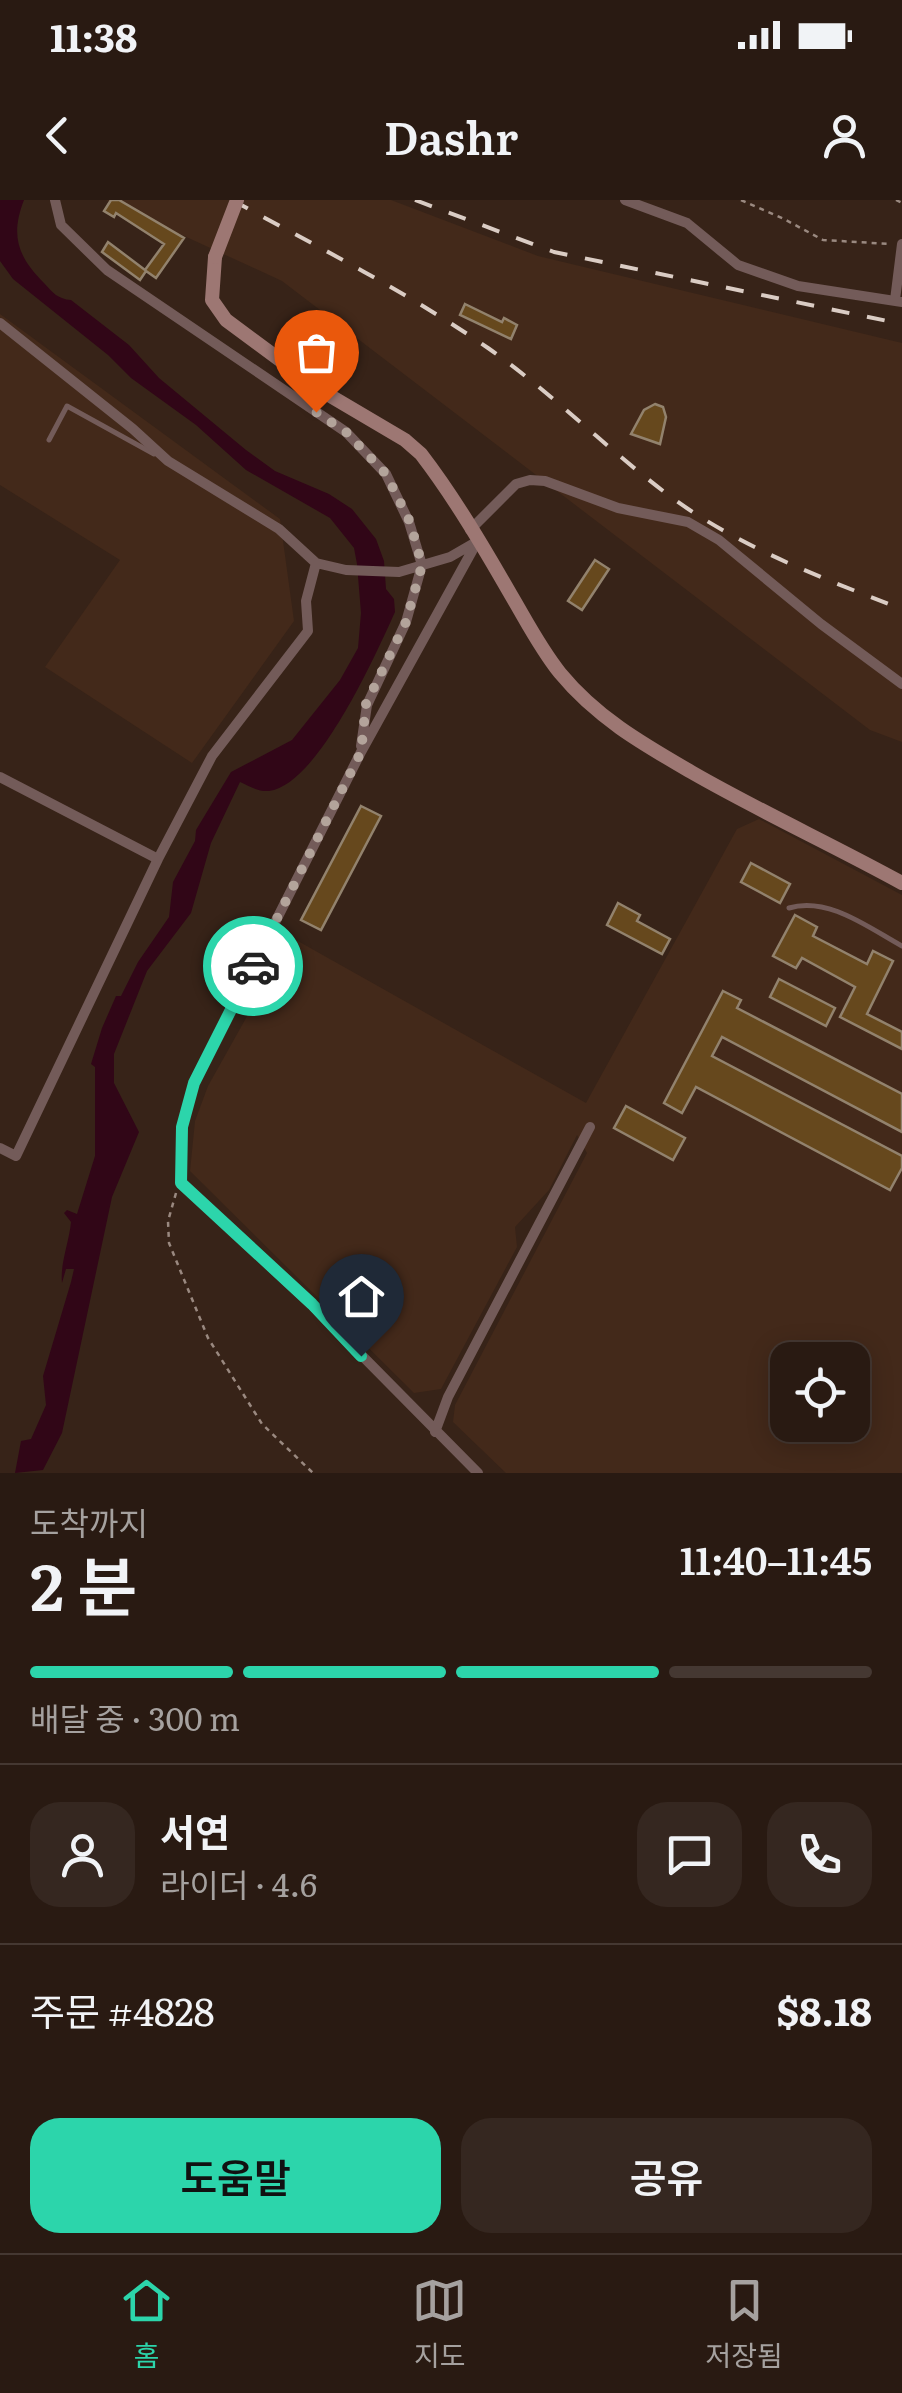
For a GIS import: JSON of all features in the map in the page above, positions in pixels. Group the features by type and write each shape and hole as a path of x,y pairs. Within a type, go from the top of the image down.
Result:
{"street":[{"path":"55,200 61,225 107,270 346,432 386,474 410,522 422,565 406,622 366,704 361,752"},
{"path":"237,200 215,256 212,300 226,320 322,392 405,440 421,454 537,642 582,697 622,732 752,806 902,884"},
{"path":"626,200 687,223 738,265 798,286 898,301 902,244"},
{"path":"0,323 133,428 168,462 279,528 316,562 346,570 399,572 450,557 474,536 516,484 530,480 545,482 618,508 688,522 719,540 902,684"},
{"path":"474,536 194,1083 182,1127 181,1183 312,1304 478,1473"},
{"path":"0,1148 16,1156 158,859 212,756 308,631 306,601 316,562"},
{"path":"0,777 158,859"},
{"path":"435,1432 448,1397 590,1127"}],"lane":[{"path":"49,440 67,406 168,462"},
{"path":"789,908 822,906 902,946"}],"path":[{"path":"740,200 784,218 822,240 902,244"},
{"path":"896,200 902,203"},
{"path":"181,1183 168,1221 169,1242 208,1338 262,1424 313,1473"}],"shaded area":[{"path":"0,200 24,200 18,224 19,245 28,264 53,293 71,300 129,345 159,378 275,471 329,494 352,509 376,539 395,612 343,715 307,766 288,783 269,791 240,782 211,843 191,913 147,971 114,1054 114,1083 139,1132 112,1197 62,1433 43,1470 15,1473 21,1441 31,1439 46,1405 43,1376 74,1269 66,1269 62,1283 71,1222 64,1213 67,1210 77,1214 95,1156 95,1067 91,1064 102,1028 116,996 121,996 138,962 169,917 173,882 195,841 196,830 231,772 292,740 340,680 358,648 361,613 354,548 330,518 246,470 196,425 131,378 13,279 0,261"},
{"path":"106,200 391,200 538,256 902,343 902,742 870,730 282,281"},
{"path":"0,314 280,519 294,621 192,763 45,667 120,560 0,485"},
{"path":"759,819 902,895 902,1473 506,1473 453,1422 455,1405 587,1153 577,1135 549,1190 515,1227 517,1247 441,1389 414,1393 190,1171 195,1121 208,1086 278,961 283,964 296,940 586,1103 737,829"}],"building":[{"path":"111,200 119,200 184,238 156,278 146,271 140,280 102,252 108,242 145,270 164,244 116,213 114,217 104,211"},
{"path":"465,304 517,325 511,339 460,315"},
{"path":"296,322 344,357 335,369 288,334"},
{"path":"655,404 663,407 666,417 660,444 631,434 644,410"},
{"path":"595,560 609,569 582,610 568,601"},
{"path":"361,806 381,816 321,930 301,920"},
{"path":"751,863 790,884 780,903 741,882"},
{"path":"618,903 640,915 637,921 670,939 662,954 607,925"},
{"path":"795,915 817,927 813,936 867,964 873,951 893,961 867,1014 902,1032 902,1049 840,1017 855,987 802,958 796,968 773,956"},
{"path":"779,979 835,1008 826,1026 770,997"},
{"path":"723,991 741,1000 737,1008 902,1094 902,1132 722,1037 712,1056 902,1156 902,1168 890,1190 696,1087 682,1113 664,1103"},
{"path":"626,1106 685,1138 673,1160 614,1128"}],"railway":[{"path":"232,200 457,327 535,384 697,515 783,560 902,609"},
{"path":"415,200 554,252 902,324"}],"way so far":[{"path":"253,966 361,752 366,704 406,622 422,565 410,522 386,474 346,432 316,412"}],"route":[{"path":"253,966 194,1083 182,1127 181,1183 312,1304 361,1356"}]}
